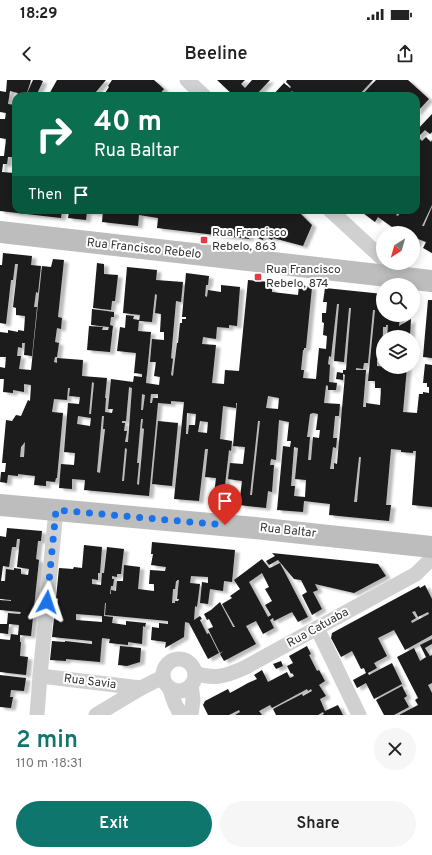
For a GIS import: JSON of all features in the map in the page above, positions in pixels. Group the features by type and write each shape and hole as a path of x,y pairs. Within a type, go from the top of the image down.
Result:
{"street":[{"path":"187,80 200,92"},
{"path":"334,214 376,253"},
{"name":"Rua Francisco Rebelo","path":"0,232 405,278"},
{"path":"396,270 405,278"},
{"name":"Rua Francisco Rebelo","path":"420,280 432,282"},
{"name":"Rua Baltar","path":"0,505 256,528 432,547"},
{"path":"37,715 56,510"},
{"name":"Rua Catuaba","path":"193,679 200,675 214,677 231,674 416,574 432,558"},
{"path":"317,628 359,715"},
{"path":"181,715 174,704 163,670 171,661 177,659 183,659 189,662 193,667 192,715"},
{"name":"Rua Savia","path":"40,676 141,688"},
{"path":"166,682 173,690 178,691 188,688 193,679"},
{"path":"96,715 141,688 166,682"}],"building":[{"path":"7,80 31,80 27,92 10,91 8,104 12,105 12,157 8,157 7,164 3,164 2,172 12,173 12,212 0,211 0,156 4,156 6,139 0,138 0,119 5,119 6,113 0,112 0,91 6,92"},
{"path":"33,80 43,81 38,92 28,92"},
{"path":"57,80 106,80 96,92 50,92"},
{"path":"112,80 154,80 164,89 161,92 106,92 109,87 108,86"},
{"path":"217,80 245,80 241,84 245,88 252,80 270,80 259,92 230,92"},
{"path":"287,80 373,80 362,92 276,92 284,83 290,88 291,87 286,82"},
{"path":"376,80 408,80 429,99 420,109 420,92 365,92"},
{"path":"432,114 432,132 430,134 425,130 420,135 420,127"},
{"path":"426,137 431,142 432,140 432,205 422,226 424,226 432,207 432,253 423,248 426,242 420,240 420,226 391,226 378,217 375,222 364,214 397,214 396,215 420,214 420,139 422,141"},
{"path":"26,214 62,214 61,218"},
{"path":"69,214 87,214 86,220 68,218"},
{"path":"103,214 301,214 312,225 303,246 273,238 272,240 264,236 263,240 250,235 249,239 157,228 158,218 139,215 138,226 102,222"},
{"path":"3,253 32,256 31,265 41,266 38,293 36,292 34,307 37,307 32,356 24,355 25,343 22,343 22,348 18,347 17,356 21,356 19,369 31,370 42,266 51,267 53,259 64,260 58,317 62,318 61,329 57,328 55,342 59,343 57,357 55,357 54,362 57,363 57,358 83,360 82,376 107,378 105,412 112,413 113,409 108,409 111,379 133,382 134,376 142,377 142,374 134,373 136,353 117,351 120,327 125,328 126,315 134,316 133,319 139,320 138,331 151,332 146,383 159,385 160,377 154,376 156,362 150,362 152,339 164,340 164,332 160,332 161,314 155,313 157,295 155,294 152,322 139,321 140,315 123,313 127,267 157,270 156,280 183,282 181,302 176,301 171,358 173,359 171,375 173,376 180,323 182,323 182,319 186,319 186,317 182,317 186,273 209,276 208,285 206,285 205,296 207,297 208,290 221,292 221,285 240,287 237,326 229,325 229,328 217,327 216,339 203,337 202,344 216,345 212,383 224,384 225,370 239,371 248,280 269,282 268,288 272,289 272,292 298,295 299,285 312,287 306,348 303,350 301,370 304,370 303,378 316,379 319,348 326,349 327,336 323,335 324,323 322,322 322,313 326,313 327,302 323,302 325,288 376,293 376,322 399,322 399,326 406,322 411,322 410,330 388,330 388,325 386,325 386,327 383,327 383,330 376,330 376,374 406,374 403,412 417,413 419,394 423,394 423,392 429,393 427,383 423,383 425,364 432,365 432,507 412,505 416,451 413,451 413,453 391,449 386,505 391,505 389,521 329,515 330,504 304,501 303,512 277,510 283,446 290,447 291,441 287,441 289,422 279,420 276,460 271,459 270,465 274,465 272,492 268,491 266,508 239,505 242,481 228,479 230,463 243,464 245,447 233,446 237,403 236,408 223,406 220,439 232,441 231,451 229,450 225,485 228,485 226,504 213,503 216,478 205,477 208,449 205,449 199,501 174,499 184,402 171,401 171,404 158,403 149,496 84,490 85,480 72,479 72,489 59,488 61,464 74,465 75,453 64,452 68,403 79,404 80,397 69,396 70,388 68,388 67,400 54,399 52,412 63,413 57,478 55,482 46,481 46,486 34,485 35,476 18,474 18,476 8,475 7,483 0,482 1,472 5,472 6,463 2,463 6,420 12,421 16,415 21,416 28,400 30,401 31,385 24,384 24,392 13,390 13,393 3,392 4,379 0,379 0,367 5,368 6,357 0,357 0,332 8,333 8,330 18,332 18,330 24,331 25,316 16,315 16,308 13,307 18,264 15,264 13,280 11,280 6,324 0,323 0,265 2,265","holes":["337,304 339,304 334,361 344,362 349,308 351,308 346,370 343,370 343,373 337,372 336,379 343,380 343,374 345,375 337,464 334,463 334,469 330,469 333,447 336,448 337,438 333,438 335,416 339,416 340,404 324,403 326,385 328,386 328,390 336,390 337,383 329,382 329,356 331,357","373,310 375,310 368,381 375,381 375,388 381,388 380,405 366,403 366,407 363,407 366,370 356,370 356,368 363,369 364,363 368,363","92,382 94,383 91,414 89,414","129,387 132,388 128,442 125,442 127,431 124,431 125,423 122,423 122,421 126,421","142,394 145,395 143,410 141,410","151,394 158,394 158,398 153,398 152,403 150,403","268,396 279,398 278,409 266,408","187,413 196,414 195,425 189,425 188,434 186,434","310,414 318,414 316,430 320,430 319,438 313,437 311,460 308,460 310,437 307,437","78,416 91,418 90,426 77,424","102,416 104,416 103,429 105,429 100,473 97,472","141,419 143,419 142,428 144,429 139,485 137,484 139,463 137,463","200,421 208,422 207,433 198,432","258,421 260,421 252,495 250,495","25,442 24,457 20,457 21,447","294,447 298,448 295,479 306,480 305,497 294,496 295,486 291,486","125,448 127,449 124,481 122,481","359,457 361,457 357,502 354,502"]},
{"path":"97,263 104,264 104,274 118,275 115,301 112,301 111,310 93,308"},
{"path":"428,300 432,300 432,358 423,357"},
{"path":"92,309 114,312 114,317 111,317 110,325 113,326 110,352 87,350 89,326 103,327 102,330 108,330 109,327 91,325"},
{"path":"158,421 178,423 172,486 152,484"},
{"path":"7,528 42,531 41,541 38,541 36,559 39,560 31,636 20,635 20,656 28,657 26,675 0,672 0,639 10,640 11,634 18,635 19,625 9,624 8,634 0,633 0,624 7,624 8,613 20,614 21,612 0,610 0,600 11,600 0,599 0,536 6,537","holes":["17,539 20,539 17,567 29,569 28,575 21,574 21,569 6,569 5,581 1,581 3,566 9,567 12,547 16,547"]},
{"path":"152,542 235,550 232,582 224,581 223,591 210,589 208,604 200,603 202,582 208,583 208,577 191,576 190,583 200,584 197,607 195,606 194,620 200,616 202,619 200,620 207,634 209,633 219,653 208,659 189,623 185,622 184,637 165,648 166,642 151,640 152,627 159,628 159,623 168,624 168,621 105,615 105,603 104,616 113,617 112,623 126,625 126,621 146,623 145,627 143,626 142,644 128,642 128,645 109,643 110,639 102,638 100,662 66,659 66,661 50,660 52,641 92,644 92,641 52,637 58,599 56,598 59,568 82,568 84,545 102,547 98,580 92,579 92,584 101,585 107,547 124,549 121,574 117,574 117,577 112,576 112,579 114,579 113,586 111,586 110,594 111,590 116,591 117,581 123,581 124,565 140,567 138,589 154,591 154,584 149,584 150,570 165,571 166,567 151,565 153,554 151,554","holes":["177,580 179,580 177,599 179,599 178,601 175,601 175,603 172,603 173,589 175,589","76,614 102,616 102,622 76,620"]},
{"path":"272,553 378,564 386,576 354,593 315,584 318,590 313,592 322,609 312,615 302,595 307,592 301,580 294,579 278,560 269,565 266,561 275,556"},
{"path":"262,559 269,568 280,563 308,617 298,622 292,612 274,621 273,618 270,620 274,628 263,634 256,621 246,626 256,644 224,661 220,654 223,651 220,653 208,629 213,627 209,619 207,620 204,614 220,602 233,627 235,627 222,604 232,598 230,596 240,589 234,580","holes":["262,573 269,587 265,589 272,601 265,605 271,615 268,617 249,582"]},
{"path":"425,585 432,599 432,635 405,650 394,630 378,638 387,656 374,663 377,668 368,673 369,675 392,663 402,684 374,699 366,683 357,688 353,680 366,673 364,668 361,669 352,651 341,657 331,638 332,633 419,586 420,588","holes":["415,611 418,617 428,612 429,614 412,623 411,621 416,618 412,612"]},
{"path":"432,639 432,644 425,648 430,656 432,655 432,683 428,685 432,693 432,715 399,715 418,705 415,700 418,698 397,657 414,648 420,661 426,657 420,645"},
{"path":"120,646 141,648 140,662 127,666 118,665"},
{"path":"307,646 311,654 309,655 317,671 319,670 325,681 319,685 326,696 320,699 325,711 338,705 343,715 322,715 324,714 323,712 318,715 276,715 273,709 302,694 303,696 312,691 311,689 308,691 307,689 272,708 270,705 259,711 262,715 235,715 240,712 239,710 229,715 208,715 203,705 205,701 228,689 230,693 257,679 254,675 262,670 268,682 287,672 290,678 294,676 292,673 291,674 287,666 293,663 289,656"},
{"path":"281,661 283,666 276,669 273,664"},
{"path":"0,675 26,678 24,691 11,690 10,697 13,697 11,708 0,707"},
{"path":"402,686 407,696 404,698 409,707 394,715 384,715 376,700"}],"place":[{"name":"Rua Francisco Rebelo, 863","path":"204,240"},
{"name":"Rua Francisco Rebelo, 874","path":"258,277"}],"route":[{"path":"47,602 56,510 225,525"}]}
